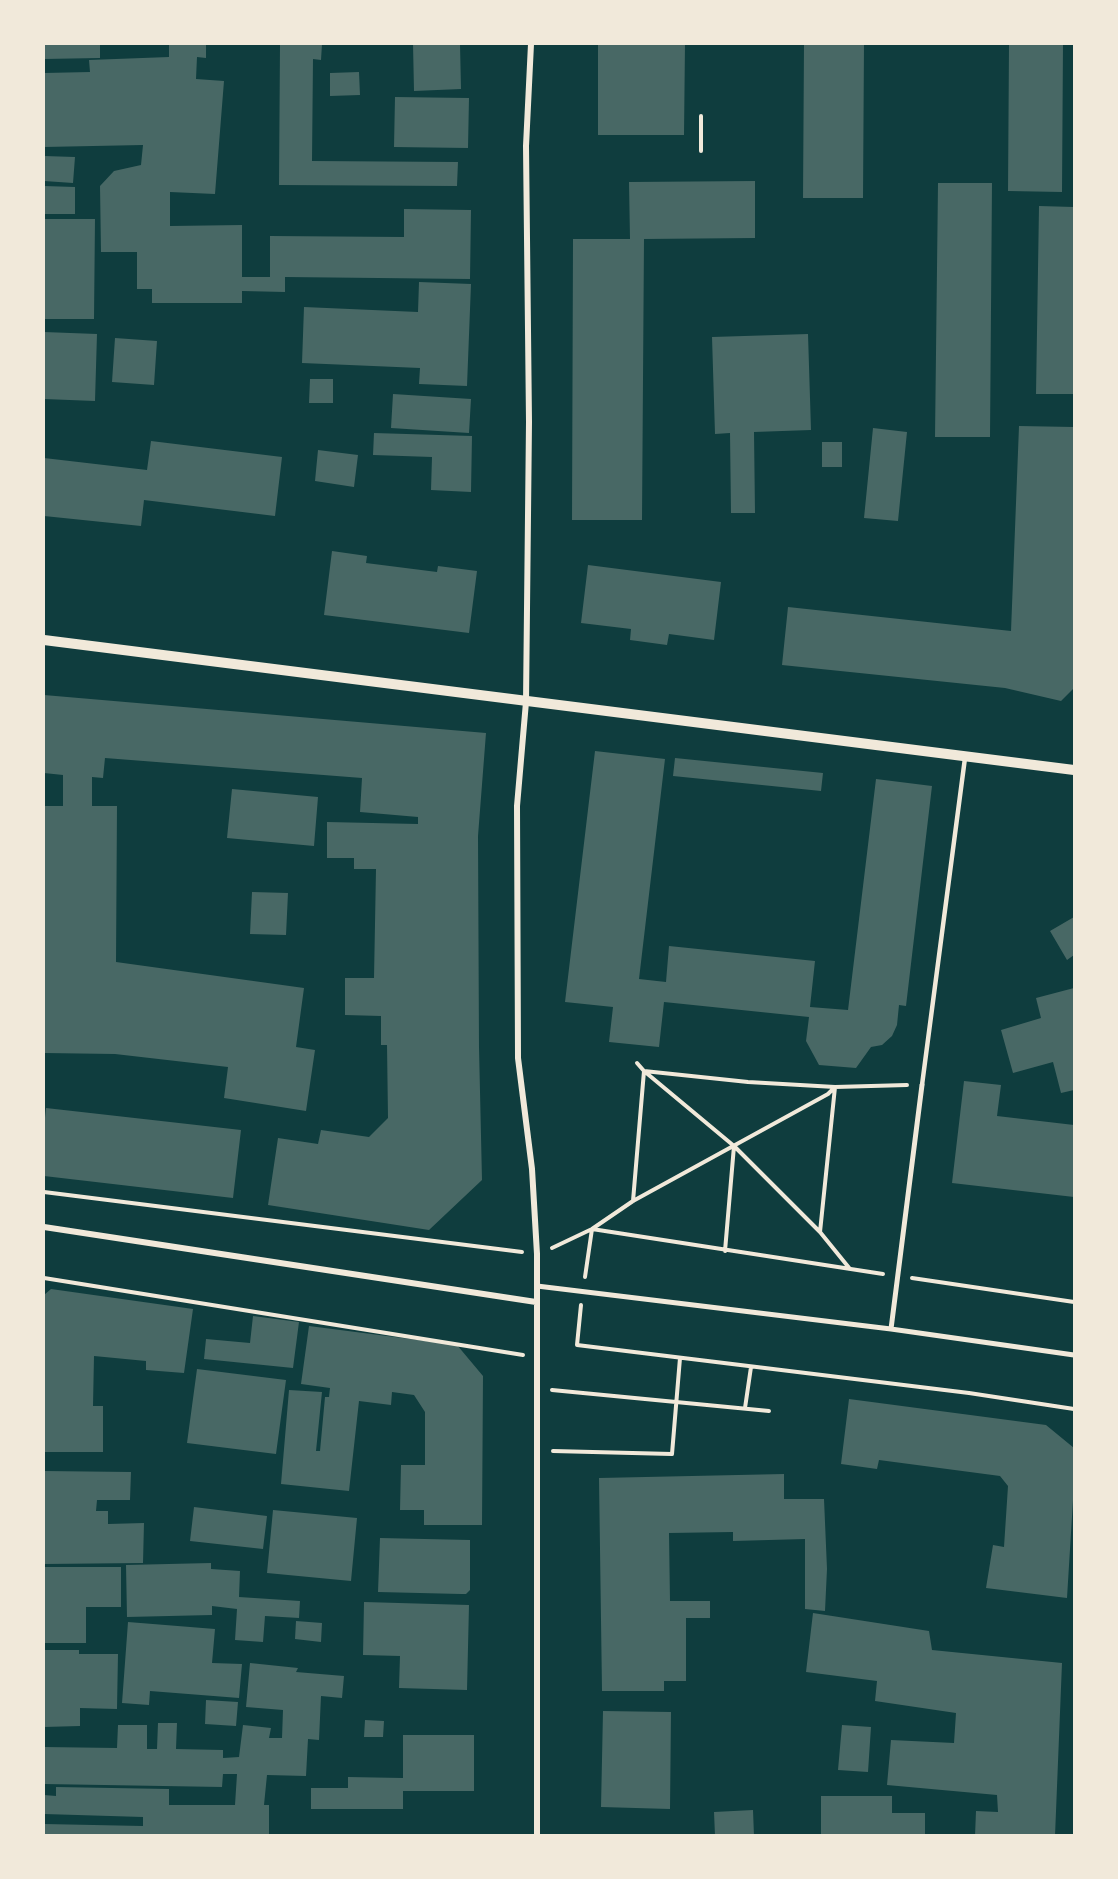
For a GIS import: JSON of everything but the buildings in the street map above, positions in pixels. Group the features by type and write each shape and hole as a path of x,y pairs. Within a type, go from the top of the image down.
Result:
{"street":[{"path":"531,44 526,146 529,422 526,702 517,806 518,1058 532,1169 537,1254 537,1836"},
{"path":"44,640 1074,770"},
{"path":"891,1329 922,1085"},
{"path":"44,1227 536,1302"},
{"path":"537,1286 891,1329 1074,1355"}],"lane":[{"path":"922,1085 965,756"}],"path":[{"path":"701,116 701,151"},
{"path":"637,1062 644,1071 734,1146 820,1232 850,1269"},
{"path":"644,1071 748,1082 835,1087 922,1085"},
{"path":"633,1202 644,1071"},
{"path":"44,1192 537,1254 592,1229 633,1202 828,1094 835,1087"},
{"path":"820,1232 835,1087"},
{"path":"724,1251 734,1146"},
{"path":"592,1229 724,1251 1074,1302"},
{"path":"592,1229 577,1345 969,1393 1074,1409"},
{"path":"44,1278 536,1357"},
{"path":"537,1451 672,1454 680,1358"},
{"path":"745,1408 751,1367"},
{"path":"537,1389 769,1411"}]}
